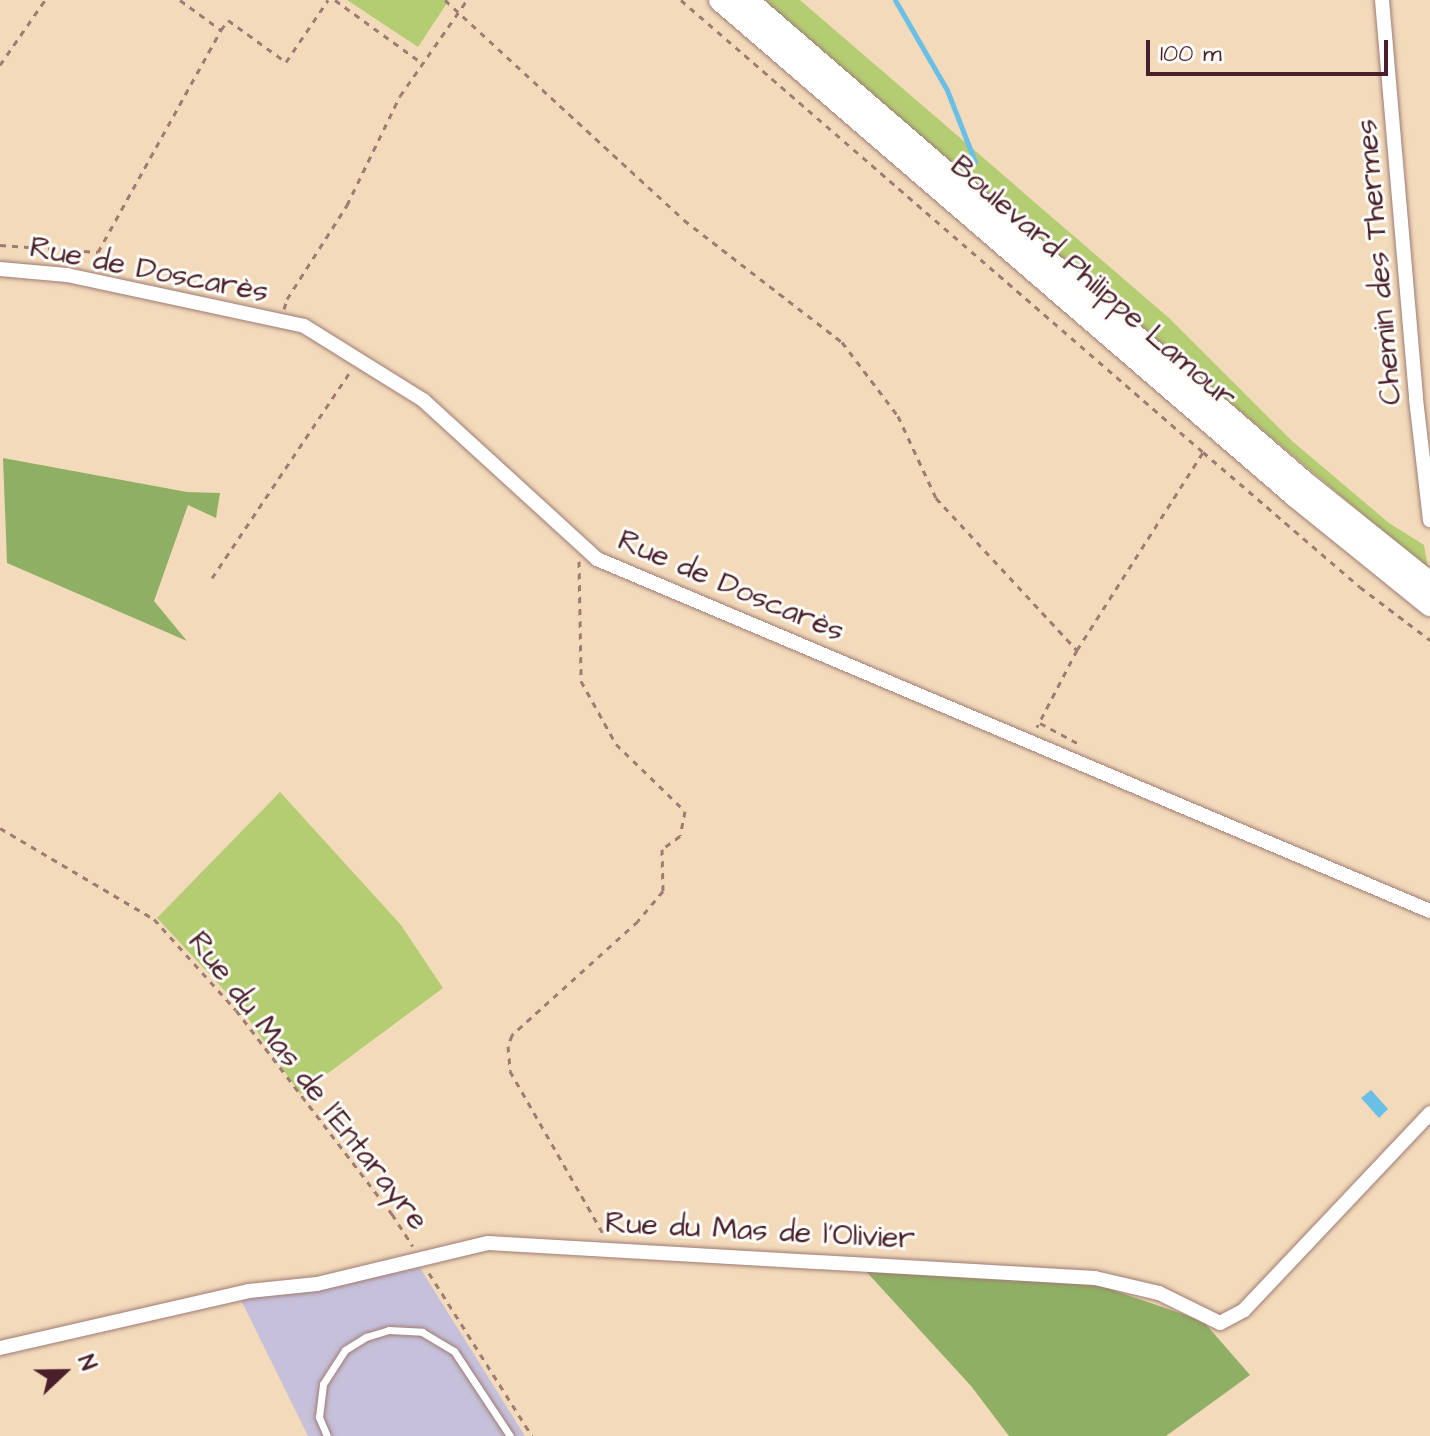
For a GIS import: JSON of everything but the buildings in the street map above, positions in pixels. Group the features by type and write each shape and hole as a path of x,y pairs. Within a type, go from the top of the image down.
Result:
{"main road":[{"name":"Boulevard Philippe Lamour","path":"720,0 1282,484 1430,605"},
{"name":"Boulevard Philippe Lamour","path":"747,0 1304,482 1430,583"}],"street":[{"name":"Chemin des Thermes","path":"1382,0 1430,520"},
{"name":"Rue de Doscarès","path":"0,269 67,275 304,326 423,400 597,559 1430,911"},
{"name":"Rue du Mas de l'Olivier","path":"0,1348 249,1291 317,1284 488,1243 1095,1278 1159,1293 1220,1323 1244,1310 1430,1113"}],"lane":[{"path":"327,1436 319,1417 323,1384 345,1350 366,1337 389,1330 422,1332 454,1351 510,1436"}],"path":[{"path":"0,65 45,0"},
{"path":"180,0 221,30"},
{"path":"0,245 98,252 228,20 286,62 328,0"},
{"path":"335,0 423,64"},
{"path":"445,0 684,220 842,342 898,416 936,498 1077,650"},
{"path":"281,321 287,299 347,205 400,96 467,0"},
{"path":"681,0 1360,587 1430,640"},
{"path":"212,578 353,367"},
{"path":"1036,731 1077,650 1203,452"},
{"path":"578,542 581,681 616,744 685,811 680,836 662,849 663,891 638,921 512,1035 507,1058 510,1071 613,1249"},
{"name":"Rue du Mas de l'Entarayre","path":"0,828 154,919 236,1010 392,1214 532,1436"}],"shaded area":[{"path":"420,1268 525,1436 308,1436 241,1300"}],"green space":[{"path":"347,0 449,0 418,47"},
{"path":"763,0 800,0 1169,318 1292,441 1389,523 1424,545 1428,569 1158,342"},
{"path":"3,458 187,492 220,493 216,518 188,505 154,601 187,641 7,563"},
{"path":"280,792 401,925 443,988 300,1094 241,1008 157,918"},
{"path":"863,1268 1101,1286 1203,1321 1250,1375 1166,1436 1009,1436 971,1386"}],"water":[{"path":"1371,1090 1388,1109 1379,1118 1361,1098"}],"waterway":[{"path":"895,0 947,90 975,162"}]}
